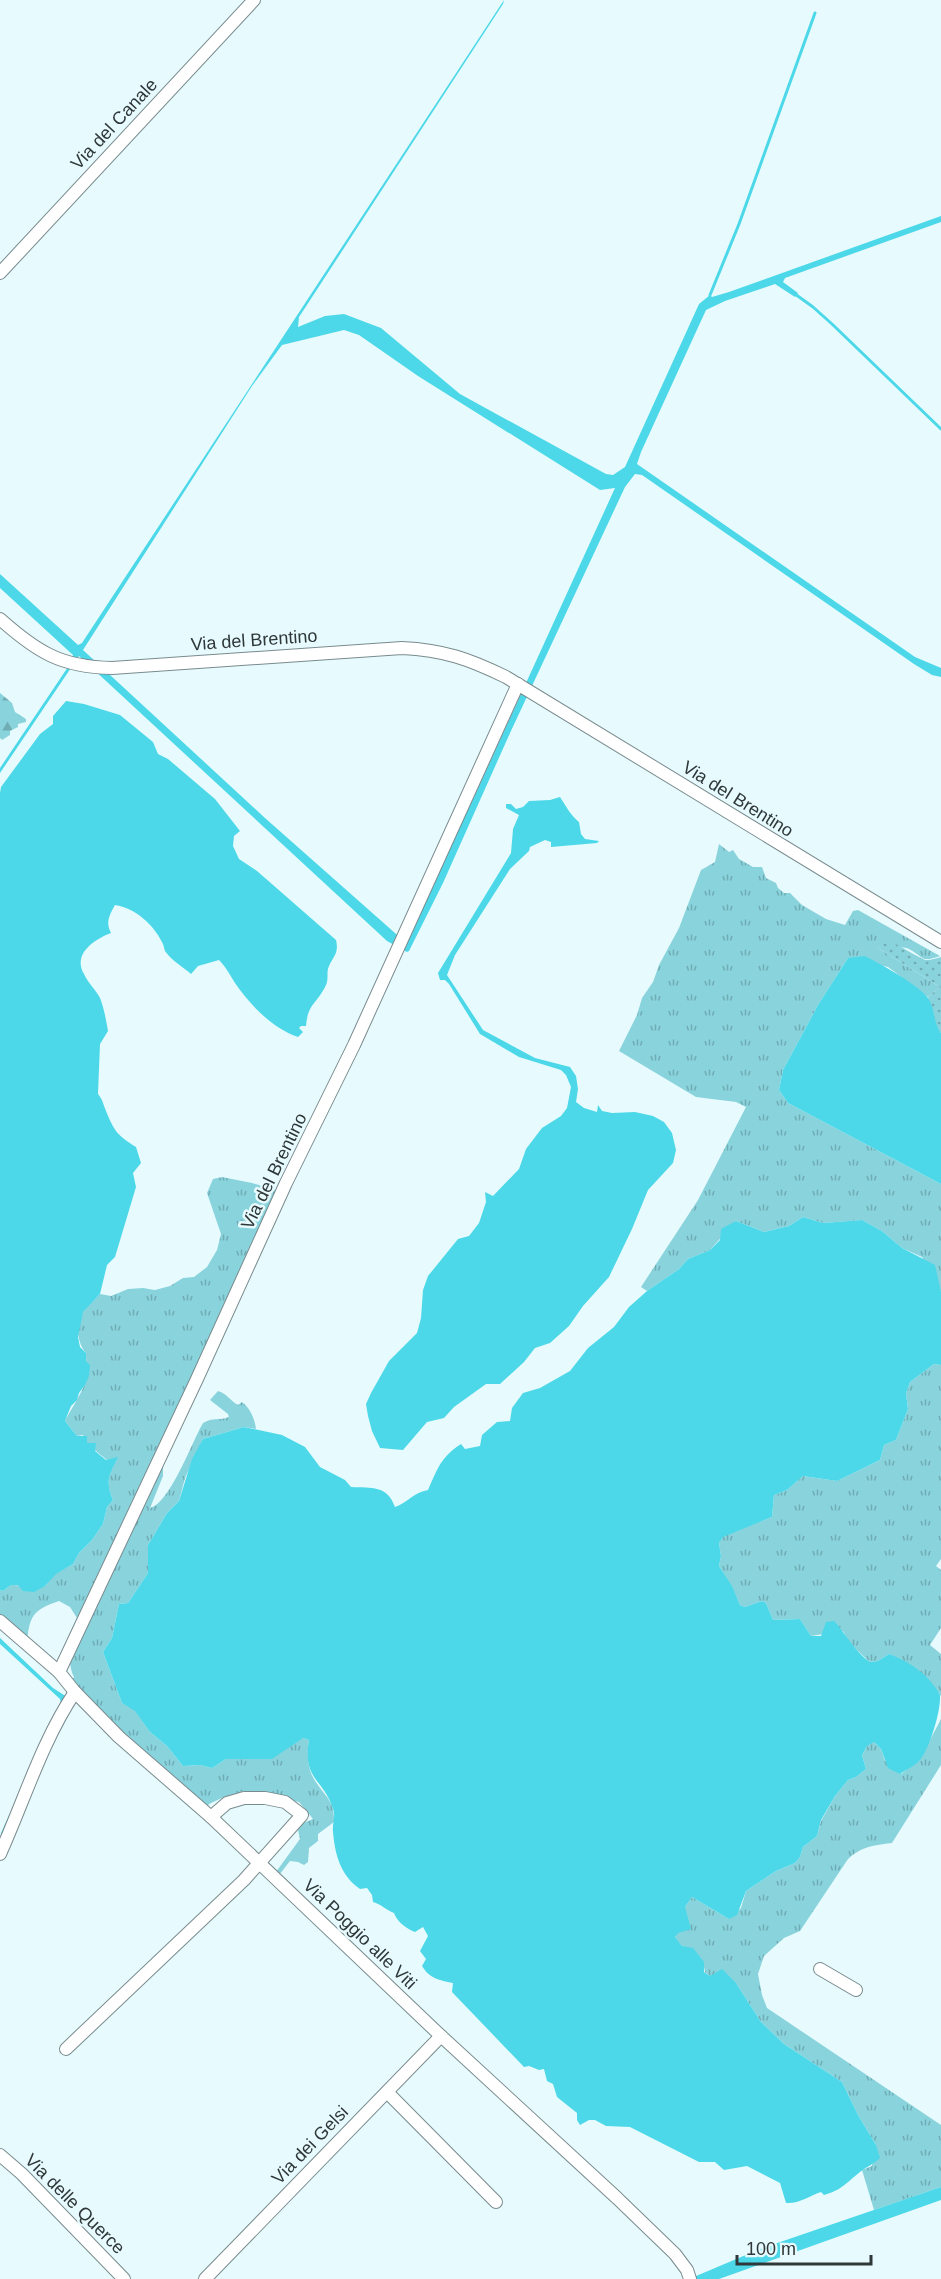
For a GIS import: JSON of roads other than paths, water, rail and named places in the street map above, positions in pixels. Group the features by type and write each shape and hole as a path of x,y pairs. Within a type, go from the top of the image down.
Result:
{"street":[{"name":"Via del Canale","path":"0,273 254,0"},
{"name":"Via del Brentino","path":"0,619 27,643 51,657 89,668 402,648 431,649 469,659 524,688 941,942"},
{"name":"Via del Brentino","path":"59,1672 286,1183 524,688"},
{"name":"Via Poggio alle Viti","path":"0,1621 59,1672 75,1692 119,1737 211,1817 441,2036 625,2205 675,2254 688,2274"},
{"path":"0,1854 35,1771 75,1692"},
{"path":"66,2049 260,1864 302,1815 285,1802 265,1798 244,1798 226,1803 211,1817"},
{"path":"820,1969 856,1990"},
{"name":"Via dei Gelsi","path":"205,2279 441,2036"},
{"path":"387,2092 495,2202"},
{"name":"Via delle Querce","path":"0,2155 22,2174 124,2279"}],"waterway":[{"path":"710,295 739,224 815,13"},
{"path":"795,294 832,324 941,429"}]}
